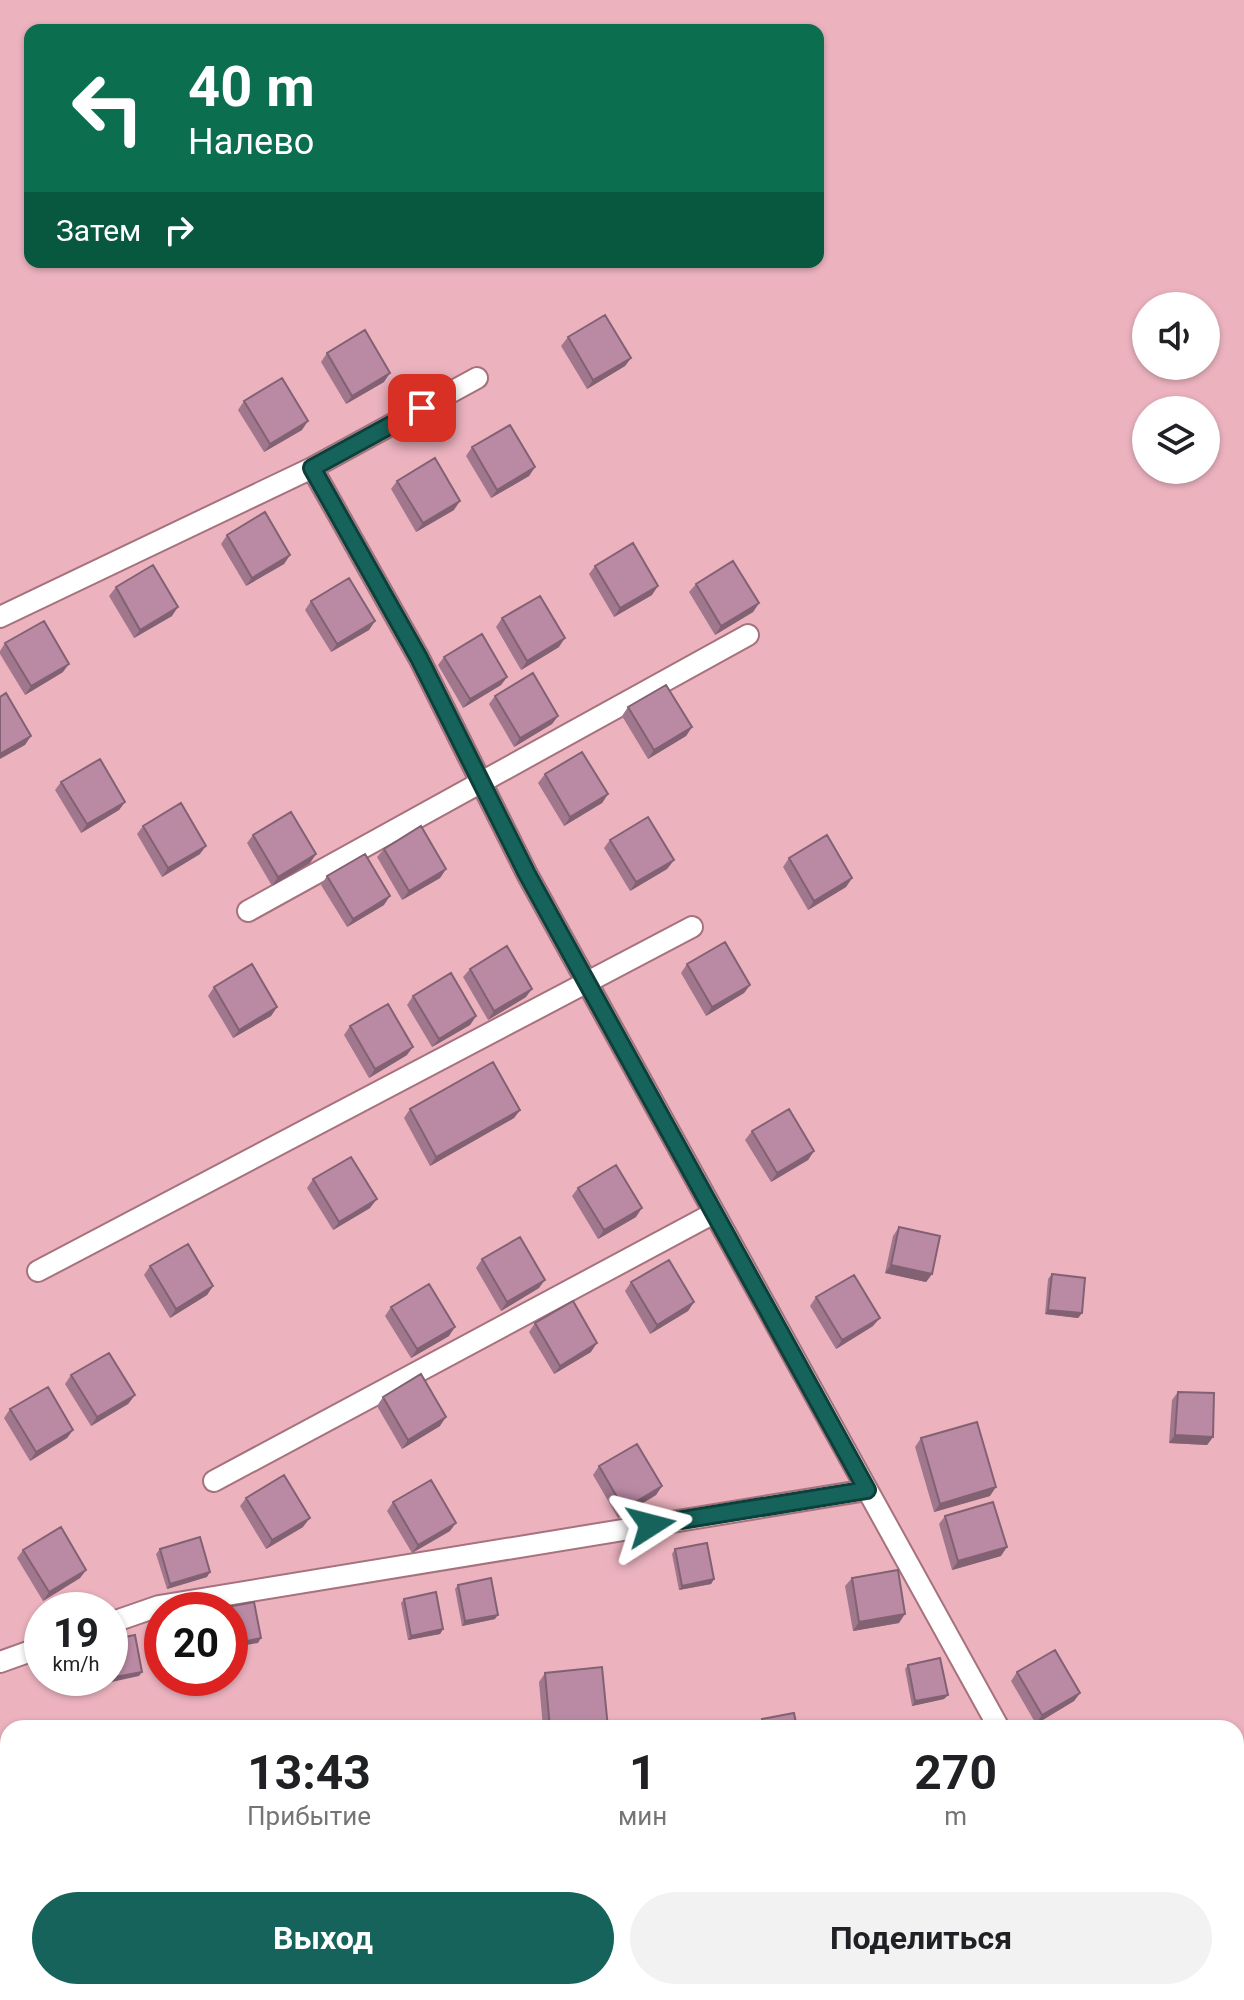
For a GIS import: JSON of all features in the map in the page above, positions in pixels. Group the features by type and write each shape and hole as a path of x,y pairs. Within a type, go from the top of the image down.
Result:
{"lane":[{"path":"0,617 312,468 477,378"},
{"path":"312,468 419,658 527,874 995,1720"},
{"path":"248,911 748,635"},
{"path":"38,1271 692,927"},
{"path":"214,1481 714,1213"},
{"path":"128,1617 159,1606 867,1490"},
{"path":"0,1662 24,1653"}],"building":[{"path":"605,315 631,358 593,380 568,337"},
{"path":"365,330 390,373 352,396 327,353"},
{"path":"282,378 308,421 270,444 244,401"},
{"path":"510,425 535,467 497,490 472,447"},
{"path":"435,458 460,501 423,523 397,481"},
{"path":"265,512 290,555 252,578 227,535"},
{"path":"633,543 658,586 620,608 595,566"},
{"path":"733,561 759,603 721,626 696,584"},
{"path":"153,565 178,607 140,630 116,587"},
{"path":"349,578 375,621 337,644 311,601"},
{"path":"540,596 565,638 527,661 502,618"},
{"path":"44,621 69,664 31,686 5,643"},
{"path":"482,634 507,677 470,699 444,657"},
{"path":"533,673 558,716 520,738 495,696"},
{"path":"666,685 692,727 654,750 628,707"},
{"path":"6,693 31,736 0,754 0,697"},
{"path":"582,752 608,794 570,817 545,774"},
{"path":"100,759 125,802 87,824 61,782"},
{"path":"181,803 206,846 168,868 143,826"},
{"path":"291,812 316,854 278,877 253,835"},
{"path":"648,817 674,860 636,882 610,840"},
{"path":"421,826 446,869 409,891 384,849"},
{"path":"827,835 852,878 814,901 789,858"},
{"path":"365,854 390,896 353,919 327,876"},
{"path":"725,942 750,985 712,1007 687,964"},
{"path":"507,946 532,989 494,1011 470,969"},
{"path":"252,964 277,1007 239,1030 214,987"},
{"path":"451,973 476,1016 439,1039 413,996"},
{"path":"388,1004 413,1047 375,1069 350,1026"},
{"path":"493,1062 520,1110 436,1157 410,1109"},
{"path":"789,1109 814,1151 777,1173 752,1131"},
{"path":"351,1157 377,1199 339,1222 313,1179"},
{"path":"616,1165 642,1208 604,1230 578,1188"},
{"path":"899,1227 940,1236 932,1274 891,1265"},
{"path":"520,1237 545,1280 507,1302 482,1259"},
{"path":"188,1244 213,1286 176,1309 150,1266"},
{"path":"669,1260 694,1302 657,1325 631,1282"},
{"path":"1052,1274 1085,1278 1082,1313 1048,1310"},
{"path":"854,1275 880,1318 842,1340 816,1297"},
{"path":"429,1284 455,1327 417,1349 391,1307"},
{"path":"573,1301 597,1343 560,1366 535,1323"},
{"path":"109,1353 135,1395 97,1417 71,1375"},
{"path":"421,1374 446,1417 408,1440 383,1397"},
{"path":"48,1387 73,1430 36,1452 10,1409"},
{"path":"1178,1392 1214,1393 1213,1437 1175,1435"},
{"path":"977,1422 996,1487 940,1504 921,1438"},
{"path":"637,1444 662,1486 624,1509 599,1466"},
{"path":"284,1475 310,1518 272,1540 246,1498"},
{"path":"431,1480 456,1523 418,1545 393,1502"},
{"path":"993,1502 1007,1547 958,1561 945,1516"},
{"path":"61,1527 86,1570 49,1592 23,1550"},
{"path":"200,1537 210,1572 170,1584 160,1549"},
{"path":"707,1543 714,1579 682,1586 675,1549"},
{"path":"898,1570 905,1614 859,1622 852,1578"},
{"path":"491,1578 498,1615 465,1621 458,1585"},
{"path":"436,1592 443,1629 411,1636 404,1599"},
{"path":"254,1602 261,1638 248,1641 248,1603"},
{"path":"135,1635 142,1672 128,1675 128,1636"},
{"path":"1055,1650 1080,1693 1042,1715 1017,1672"},
{"path":"940,1658 948,1695 915,1701 908,1665"},
{"path":"602,1667 607,1720 549,1720 545,1673"},
{"path":"794,1713 795,1720 762,1720"}],"route":[{"path":"422,408 312,468 419,658 527,874 867,1490 651,1525"}]}
